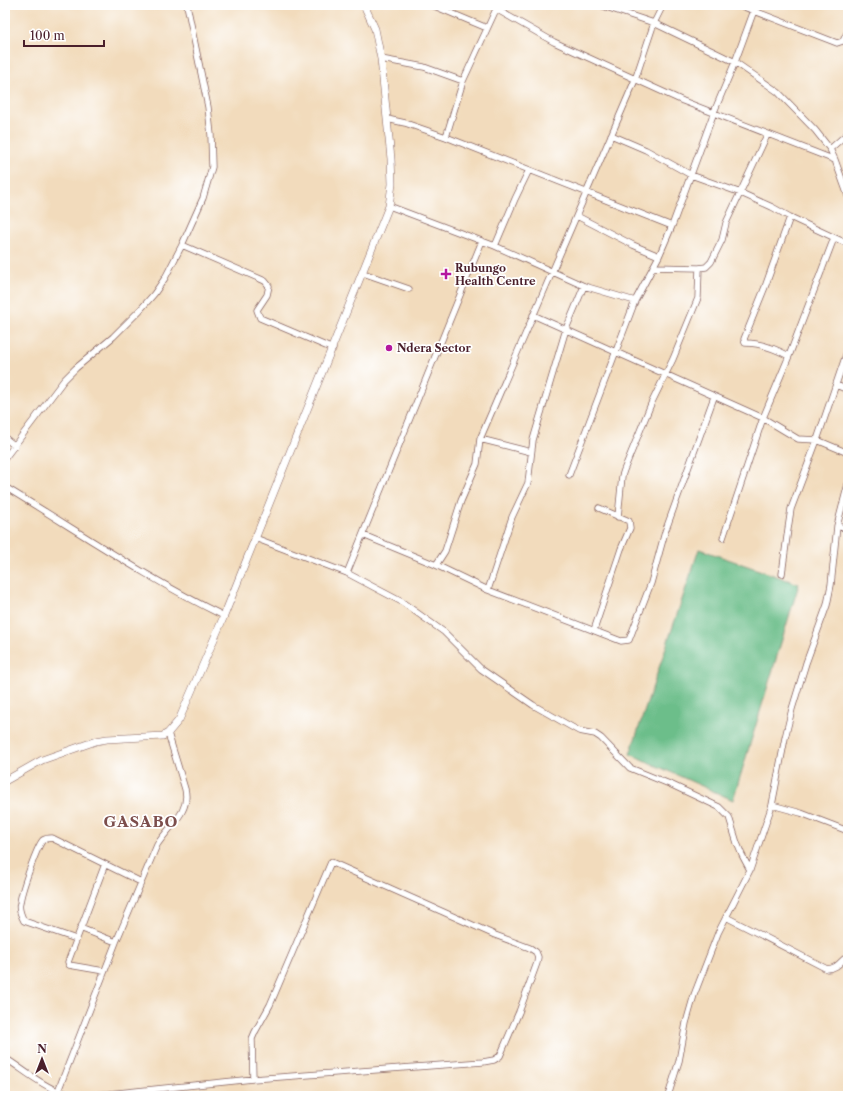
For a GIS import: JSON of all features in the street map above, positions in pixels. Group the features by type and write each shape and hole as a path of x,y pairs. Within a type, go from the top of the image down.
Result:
{"main road":[{"path":"5,780 42,760 96,741 114,738 153,737 168,733 179,720 224,616 389,206 392,184 392,159 381,59 375,29 364,5"}],"street":[{"path":"5,458 70,374 113,336 154,294 165,278 182,245 203,198 212,167 212,135 208,107 187,5"},
{"path":"432,5 487,28"},
{"path":"600,5 654,24 735,62 778,92 815,130 830,149 848,196"},
{"path":"436,565 445,551 461,501 477,464 480,439 635,80 654,24 663,5"},
{"path":"739,5 755,8 837,43 843,41 848,32"},
{"path":"846,5 848,11"},
{"path":"446,137 463,81 497,7 554,42 683,102 714,112 767,135 835,160"},
{"path":"569,474 634,301 659,256 672,226 690,175 755,8"},
{"path":"381,59 436,70 463,81"},
{"path":"387,119 405,123 446,137 672,226"},
{"path":"830,149 848,133"},
{"path":"611,135 646,150 690,175 741,193 848,244"},
{"path":"653,267 699,268 706,266 711,262 722,240 726,223 767,135"},
{"path":"495,246 514,199 529,170"},
{"path":"389,206 495,246 584,286 634,301"},
{"path":"577,216 633,245 659,256"},
{"path":"789,356 778,350 761,345 745,343 744,339 790,217"},
{"path":"723,538 763,418 789,356 834,238"},
{"path":"347,573 482,241"},
{"path":"182,245 265,281 269,286 267,295 257,310 260,318 332,349"},
{"path":"618,517 622,476 651,404 673,359 698,298 699,268"},
{"path":"362,273 409,289"},
{"path":"488,590 512,517 528,483 533,440 566,328 584,286"},
{"path":"533,315 566,328 763,418 798,439 817,440 848,454"},
{"path":"782,574 791,509 817,440 848,349"},
{"path":"836,385 848,390"},
{"path":"363,535 436,565 488,590 621,640 629,640 651,583 665,532 714,396"},
{"path":"5,438 14,446"},
{"path":"480,439 531,452"},
{"path":"668,1096 679,1061 686,1023 694,995 726,917 750,870 772,805 792,709 806,663 827,605 830,592 837,526 848,484"},
{"path":"5,487 92,542 178,593 224,616"},
{"path":"594,630 621,549 630,528 629,521 599,508"},
{"path":"837,526 848,529"},
{"path":"255,538 347,573 402,602 444,632 481,669 533,705 580,731 595,734 601,738 630,768 672,785 719,807 729,817 739,849 750,870"},
{"path":"58,1091 104,971 157,845 178,818 186,802 187,796 168,733"},
{"path":"772,805 801,813 848,831"},
{"path":"76,939 24,921 21,915 20,903 36,854 42,841 47,838 52,838 141,882"},
{"path":"5,1058 49,1087 58,1091 86,1095 108,1095 253,1079 494,1060 500,1056 519,1012 537,963 538,957 536,952 530,948 495,935 331,862 270,1005 252,1039 253,1079"},
{"path":"104,864 68,964 104,971"},
{"path":"726,917 827,969 836,967 844,959"},
{"path":"80,928 116,942"},
{"path":"153,1090 156,1096"}],"green space":[{"path":"699,549 799,584 733,800 630,754"}],"place":[{"name":"Rubungo Health Centre","path":"446,274"},
{"name":"Ndera Sector","path":"389,348"}],"district":[{"name":"GASABO","path":"141,821"}]}
